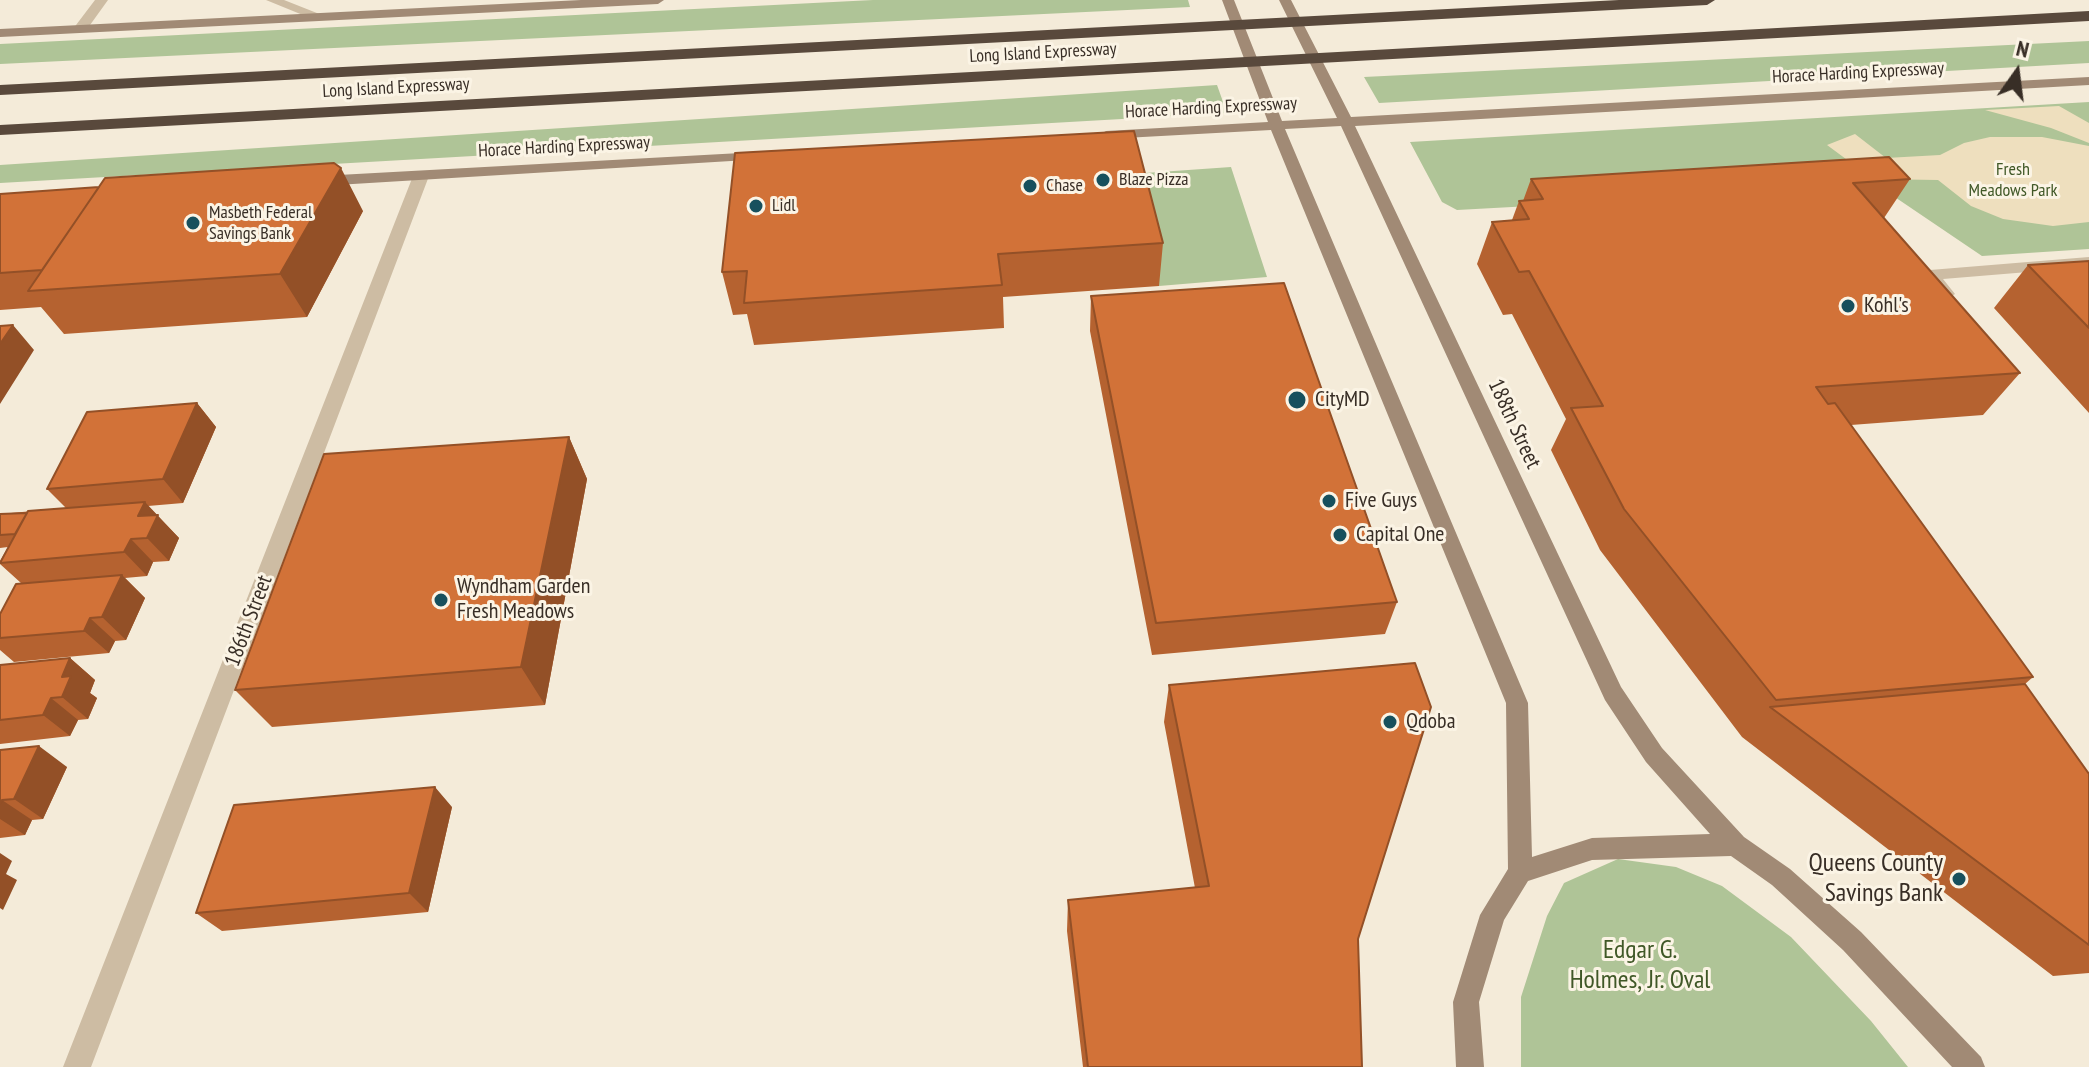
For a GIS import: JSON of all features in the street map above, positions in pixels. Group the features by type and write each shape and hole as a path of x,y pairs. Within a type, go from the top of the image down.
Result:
{"highway":[{"name":"Long Island Expressway","path":"0,90 1707,0"},
{"name":"Long Island Expressway","path":"0,130 2089,16"},
{"path":"0,84 165,82"},
{"path":"0,137 183,120"}],"street":[{"path":"80,29 102,0"},
{"path":"272,0 320,17"},
{"path":"0,33 320,17 484,4 658,0"},
{"path":"1228,0 1268,105 1517,703 1520,872 1493,915 1466,1002 1470,1067"},
{"name":"188th Street","path":"1285,0 1346,121 1613,693 1654,755 1735,845 1781,877 1852,941 1971,1067"},
{"name":"Horace Harding Expressway","path":"1085,136 2089,81"},
{"name":"Horace Harding Expressway","path":"296,182 783,154"},
{"name":"186th Street","path":"77,1067 421,176"},
{"path":"1962,311 1930,275 2089,262"},
{"path":"1520,872 1592,849 1735,845"}],"green space":[{"path":"873,0 1188,0 1190,7 0,64 0,44"},
{"path":"2089,41 2089,63 1379,103 1364,77"},
{"path":"1217,85 1227,113 0,183 0,165"},
{"name":"Fresh Meadows Park","path":"2089,102 2089,249 1982,256 1880,187 1457,210 1442,202 1410,142"},
{"path":"1231,167 1267,277 1159,286 1131,174"},
{"name":"Edgar G. Holmes, Jr. Oval","path":"1618,859 1676,867 1722,886 1791,937 1871,1021 1908,1067 1521,1067 1521,997 1547,916 1564,883"}],"shaded area":[{"path":"2059,106 2089,123 2089,143 2051,128 1985,110"},
{"path":"1855,134 1886,158 1940,155 1964,143 1990,137 2042,137 2089,146 2089,222 2053,226 2003,219 1971,206 1938,180 1873,179 1827,145"}],"building":[{"path":"1134,131 1163,243 998,254 1002,285 744,303 747,271 722,272 735,153"},
{"path":"1889,157 1910,179 1853,183 2020,373 1816,387 1828,404 1835,403 2033,677 1776,700 1624,509 1571,408 1603,406 1529,271 1519,272 1492,222 1529,219 1519,201 1543,199 1531,179"},
{"path":"334,163 341,168 280,274 28,291 105,178"},
{"path":"99,187 42,270 0,273 0,194"},
{"path":"2089,261 2089,328 2028,265"},
{"path":"1284,283 1397,602 1156,623 1091,296"},
{"path":"13,325 0,344 0,326"},
{"path":"197,403 163,479 47,489 87,412"},
{"name":"Wyndham Garden Fresh Meadows","path":"569,437 521,667 235,690 324,454"},
{"path":"145,502 138,516 158,515 147,538 131,539 124,552 0,563 28,511"},
{"path":"27,513 15,534 0,535 0,514"},
{"path":"122,575 102,617 90,618 84,631 0,638 0,614 16,584"},
{"path":"70,658 62,677 71,676 62,697 51,698 43,715 0,720 0,665"},
{"path":"1415,663 1431,707 1358,939 1362,1067 1088,1067 1068,900 1209,886 1169,685"},
{"path":"2025,684 2089,774 2089,945 1770,707"},
{"path":"39,746 14,799 2,800 0,804 0,750"},
{"path":"435,787 409,893 196,913 234,805"}],"place":[{"name":"Blaze Pizza","path":"1103,180"},
{"name":"Chase","path":"1030,186"},
{"name":"Lidl","path":"756,206"},
{"name":"Masbeth Federal Savings Bank","path":"193,223"},
{"name":"Kohl's","path":"1848,306"},
{"name":"CityMD","path":"1297,400"},
{"name":"Five Guys","path":"1329,501"},
{"name":"Capital One","path":"1340,535"},
{"name":"Wyndham Garden Fresh Meadows","path":"441,600"},
{"name":"Qdoba","path":"1390,722"},
{"name":"Queens County Savings Bank","path":"1959,879"}]}
